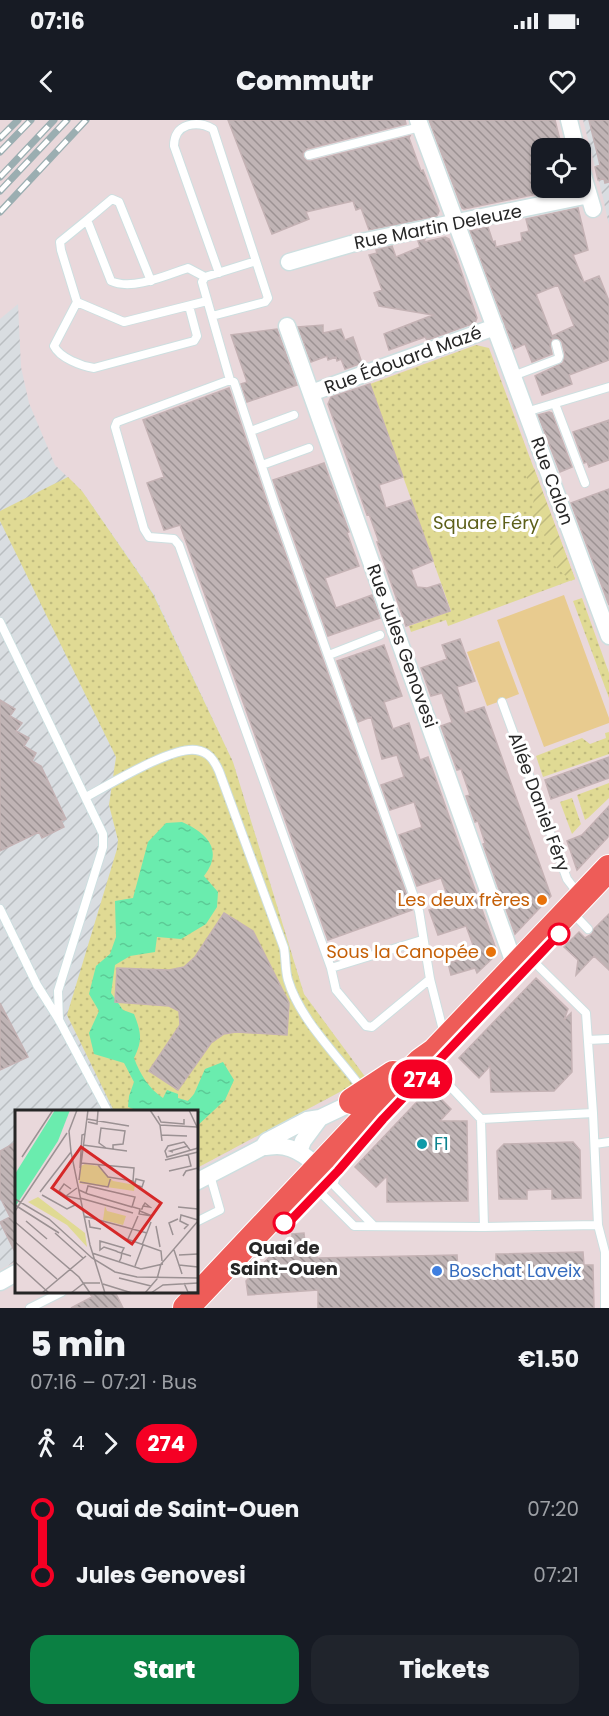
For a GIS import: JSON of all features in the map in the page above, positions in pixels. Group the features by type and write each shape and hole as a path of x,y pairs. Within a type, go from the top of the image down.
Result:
{"main road":[{"path":"579,913 609,868"},
{"path":"201,1308 280,1226 292,1219 321,1174 385,1097 445,1036 519,965 579,913 609,881"},
{"path":"186,1308 432,1067 519,965"},
{"path":"354,1091 408,1064 445,1036"}],"street":[{"path":"569,120 574,138"},
{"name":"Rue Calon","path":"419,124 609,636"},
{"name":"Rue Martin Deleuze","path":"289,262 351,244 591,202 590,198"},
{"name":"Rue Jules Genovesi","path":"287,326 519,965"},
{"name":"Rue Édouard Mazé","path":"311,393 495,327"},
{"path":"321,1174 303,1141 320,1118 354,1091 370,1097 385,1097"},
{"path":"203,1178 262,1147 267,1141 306,1120 320,1118"},
{"path":"262,1147 278,1146 321,1174"},
{"path":"0,1282 15,1274"}],"lane":[{"path":"212,316 265,302 268,298 213,129 208,124 191,121 183,124 174,136 174,146 219,273"},
{"path":"309,154 419,124"},
{"path":"152,280 119,202 112,199 60,242 78,302 54,346 57,352 84,366 94,368 194,341 197,336 189,306"},
{"path":"87,220 111,281 120,285 152,280 188,268 205,278"},
{"path":"256,261 205,278 202,282 230,380 234,382 418,911 430,979 445,1036"},
{"path":"78,302 124,322 207,301"},
{"path":"513,376 558,358 556,344"},
{"path":"230,380 117,422 115,427 144,529 149,537 174,540 179,545 331,968 336,990 366,1026 372,1027 430,979"},
{"path":"526,412 609,387"},
{"path":"555,404 585,483"},
{"path":"251,431 294,415"},
{"path":"262,465 309,448"},
{"path":"0,622 101,827 103,847 58,991 59,1020"},
{"path":"329,655 380,635"},
{"name":"Allée Daniel Féry","path":"502,702 579,913"},
{"path":"86,797 178,752 195,750 204,752 212,758 219,771 284,948 287,978 292,991 301,1010 354,1091"},
{"path":"0,909 37,985 59,1020 107,1110"},
{"path":"331,968 422,940"},
{"path":"519,965 582,1007 588,1018 598,1225 605,1252 604,1308"},
{"path":"588,1040 609,1039"},
{"path":"432,1067 481,1119 484,1227"},
{"path":"481,1119 593,1113"},
{"path":"595,1144 609,1142"},
{"path":"321,1174 354,1226 598,1225"},
{"path":"321,1174 373,1225"},
{"path":"198,1221 220,1210 203,1178"},
{"path":"30,1308 60,1293"}],"shaded area":[{"path":"583,120 609,120 609,225 591,151 591,138 588,138"},
{"path":"18,304 21,367 29,403 55,465 82,491 154,594 233,762 304,994 366,1078 198,1167 198,1110 15,1110 15,1262 0,1270 0,319"},
{"path":"564,595 609,723 544,747 497,620"},
{"path":"499,641 519,694 487,706 467,652"}],"green space":[{"name":"Square Féry","path":"476,345 489,348 575,579 448,626 446,620 411,632 409,626 451,611 370,384"},
{"path":"534,468 575,579 571,581 554,565 552,547 531,516 534,498 525,473"},
{"path":"68,477 82,491 153,594 233,762 304,994 366,1078 198,1167 198,1110 114,1110 67,1015 117,849 118,840 109,805 116,757 0,521 0,511"},
{"path":"582,598 609,673 609,698 573,601"},
{"path":"609,732 609,754 543,777 536,756 582,738 590,744 606,738 605,733"},
{"path":"609,783 609,798 585,820 577,795"},
{"path":"572,798 581,824 572,834 560,802"}],"water":[{"path":"182,822 191,826 210,843 213,858 204,876 218,892 217,907 206,924 181,939 157,937 155,952 130,956 115,965 111,993 123,1010 134,1014 140,1036 134,1058 145,1081 163,1098 167,1090 178,1094 178,1098 188,1101 194,1094 205,1069 223,1062 234,1080 225,1100 198,1125 198,1110 136,1110 128,1107 134,1082 124,1063 94,1054 89,1033 99,1011 89,994 96,966 110,954 116,937 115,901 133,898 148,842 166,823"}],"building":[{"path":"228,120 405,120 406,124 307,149 303,157 311,161 410,136 421,171 423,170 439,211 437,216 369,230 361,208 356,210 353,201 306,212 309,219 272,234"},
{"path":"429,120 555,120 560,138 531,138 531,195 462,208"},
{"path":"589,120 609,120 609,182 605,183 604,179 598,180 595,167 600,165"},
{"path":"578,208 588,250 573,255 584,282 599,276 609,301 609,360 569,375 572,384 542,395 535,376 563,363 565,355 562,342 558,338 552,339 550,345 552,354 532,362 525,344 514,349 470,231 488,227 496,247 522,241 521,233 529,231 526,219","holes":["558,285 574,326 552,336 536,294"]},
{"path":"445,237 449,239 457,259 477,318 475,323 427,340 425,337 389,350 384,334 433,315 379,306 374,293 382,290 369,255 377,253 376,250 392,246 396,257 420,247 418,241 425,239 424,242"},
{"path":"323,325 323,333 341,329 345,340 353,337 362,363 345,369 341,359 337,361 336,357 328,360 327,356 311,362 298,327"},
{"path":"277,329 297,385 247,402 241,384 247,382 231,335"},
{"path":"370,384 403,477 379,485 386,508 411,500 433,561 411,570 417,587 427,588 440,584 450,611 406,626 377,542 379,542 369,514 367,515 328,404 331,397"},
{"path":"229,388 269,508 412,910 328,940 180,525 164,530 147,483 164,477 143,420"},
{"path":"552,413 572,467 560,472 538,415"},
{"path":"609,420 609,460 589,467 587,462 584,463 573,432"},
{"path":"324,463 359,566 325,578 336,608 372,595 380,618 328,636 273,480"},
{"path":"609,489 609,605 571,503"},
{"path":"460,639 475,681 457,687 465,713 484,707 551,896 515,934 483,844 485,843 478,821 475,822 466,796 470,795 461,769 457,770 441,726 452,722 442,693 431,696 421,668 447,659 442,645"},
{"path":"384,645 402,696 384,702 393,729 409,723 420,760 428,757 496,949 495,956 477,973 475,968 451,975 448,963 471,957 476,953 466,926 438,935 429,910 450,903 441,878 417,886 399,835 422,827 414,802 390,810 381,785 404,777 397,755 382,759 371,717 358,722 337,661"},
{"path":"0,700 15,709 10,716 22,723 16,731 29,738 24,746 36,753 32,761 41,766 66,819 61,821 64,827 42,838 39,832 0,851"},
{"path":"609,757 609,778 551,799 545,780"},
{"path":"609,806 609,836 577,870 567,841 582,835"},
{"path":"224,913 253,931 289,1003 287,1035 236,1032 224,1034 211,1043 178,1090 149,1071 180,1025 179,1011 169,1006 115,1002 117,968 169,970 184,967 195,957"},
{"path":"609,914 609,970 594,956 576,975 578,960 564,947 579,932 585,938 592,934"},
{"path":"536,978 568,1009 564,1020 571,1013 572,1072 554,1091 491,1092 490,1066 479,1078 459,1058"},
{"path":"0,1003 28,1057 0,1070"},
{"name":"F1","path":"430,1088 451,1109 440,1121 467,1121 468,1201 387,1202 387,1176 376,1187 355,1167"},
{"path":"573,1142 580,1150 581,1198 552,1199 552,1189 527,1190 527,1199 499,1199 497,1151 504,1144"},
{"path":"15,1143 15,1252 0,1222 10,1217 0,1197 0,1151"},
{"path":"304,1233 305,1243 316,1242 317,1258 457,1255 458,1269 496,1268 496,1254 583,1252 584,1265 593,1265 594,1308 318,1308 318,1290 248,1295 246,1281 281,1245 292,1244 292,1234"},
{"path":"90,1293 116,1293 123,1308 71,1308 92,1297"}],"railway":[{"path":"0,138 18,120"},
{"path":"0,152 31,120"},
{"path":"0,177 54,120"},
{"path":"0,191 67,120"},
{"path":"0,212 86,120"}],"bus line":[{"name":"274","path":"284,1223 292,1219 338,1171 383,1119 559,934"}],"place":[{"name":"Les deux frères","path":"542,900"},
{"name":"Sous la Canopée","path":"491,952"},
{"name":"F1","path":"422,1144"},
{"name":"Quai de Saint-Ouen","path":"284,1223"},
{"name":"Boschat Laveix","path":"437,1271"}]}
